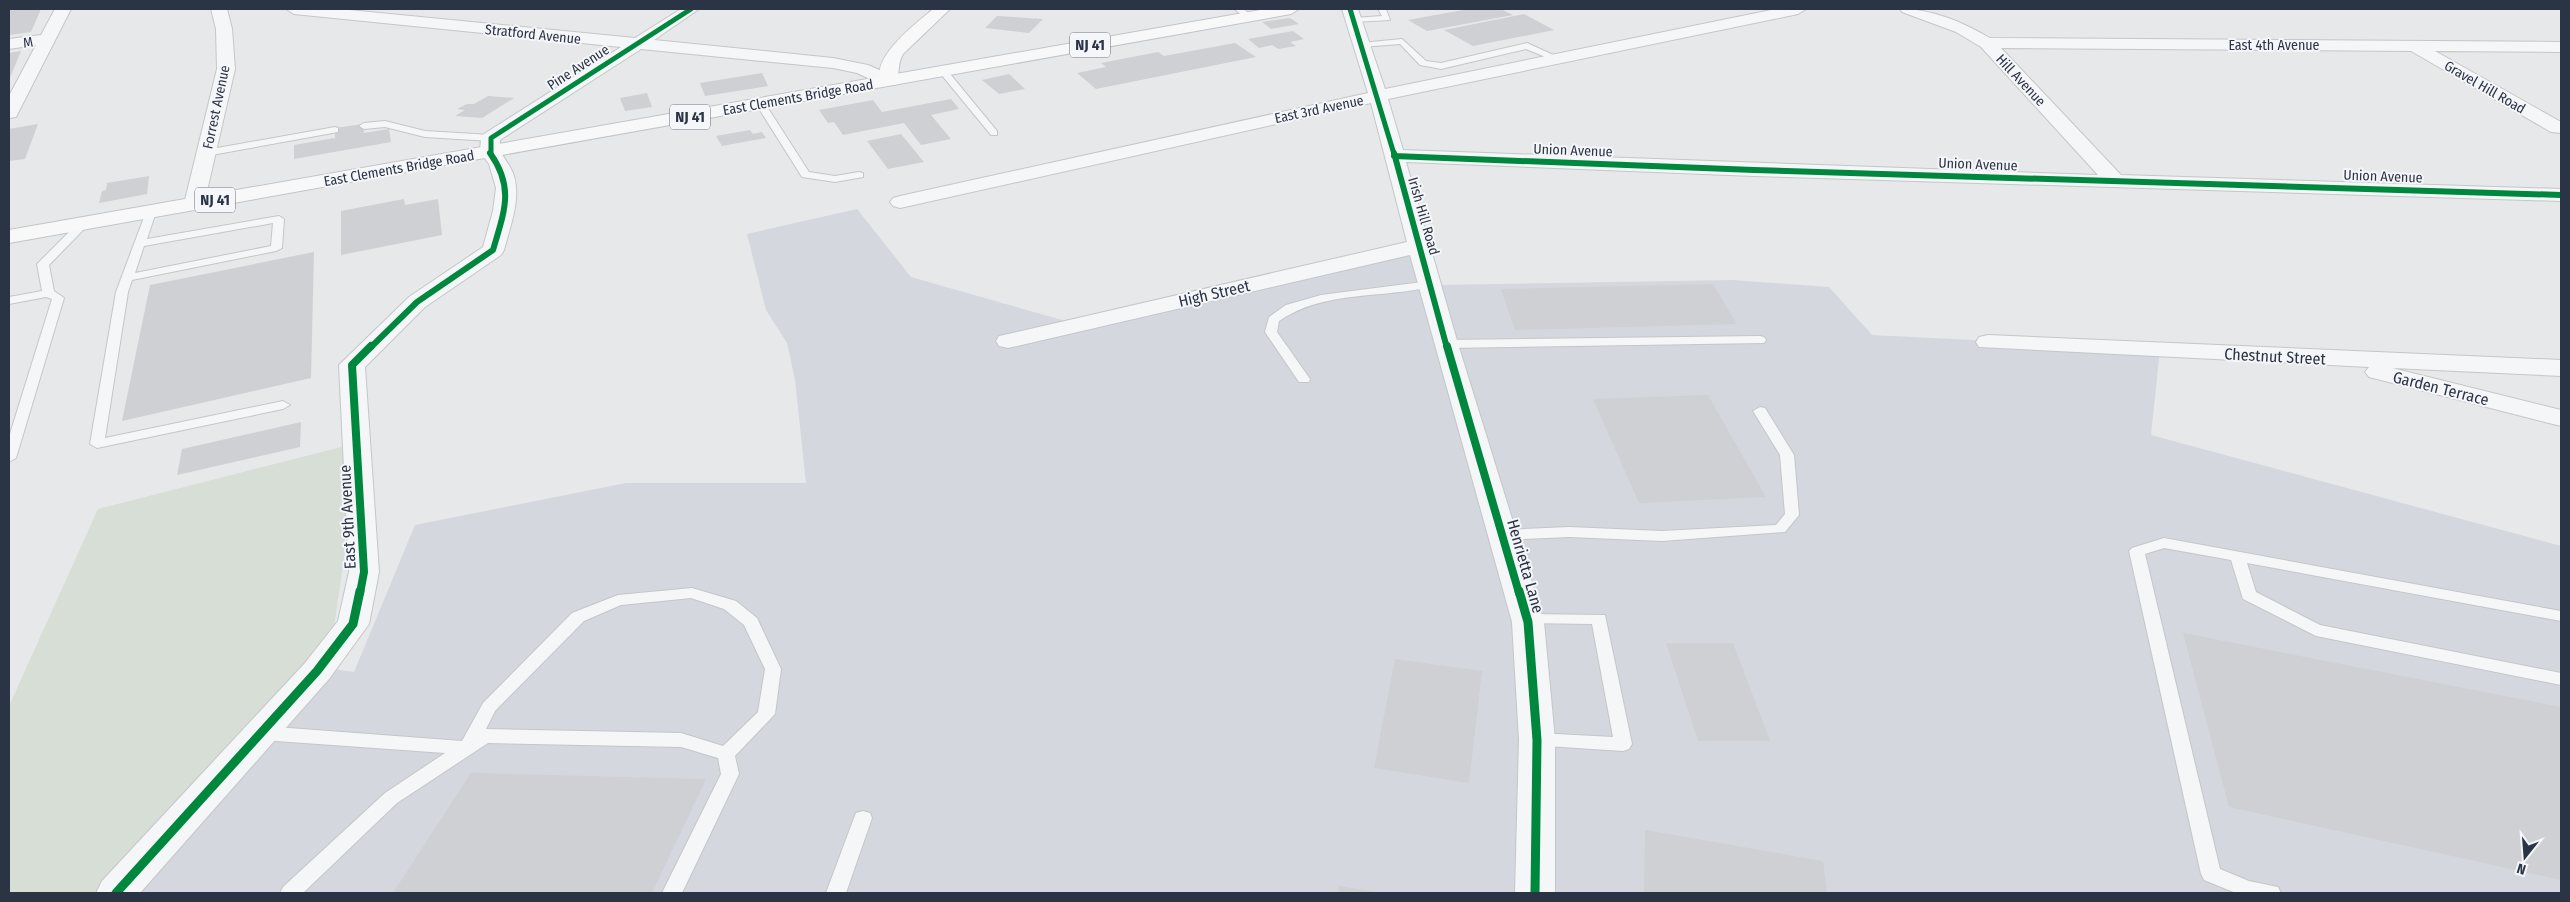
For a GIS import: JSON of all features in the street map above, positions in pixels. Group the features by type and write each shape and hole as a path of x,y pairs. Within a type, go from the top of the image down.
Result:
{"main road":[{"path":"889,81 889,63 897,50 942,9"},
{"name":"East Clements Bridge Road","path":"9,237 194,204 490,145 761,104 943,71 1244,12 1291,9"}],"street":[{"path":"9,113 63,9"},
{"name":"Forrest Avenue","path":"194,204 226,69 224,29 219,9"},
{"name":"Stratford Avenue","path":"294,9 834,63 862,69 889,81"},
{"path":"416,22 441,9"},
{"name":"Pine Avenue","path":"490,145 690,9"},
{"name":"East 3rd Avenue","path":"900,202 1378,96 1798,9"},
{"name":"Hill Avenue","path":"1908,9 1962,29 1987,43 2114,180"},
{"name":"Irish Hill Road","path":"1352,15 1378,96 1446,344"},
{"name":"M","path":"9,44 46,39"},
{"name":"East 4th Avenue","path":"1987,43 2561,47"},
{"name":"Gravel Hill Road","path":"2413,46 2558,128"},
{"name":"East 9th Avenue","path":"116,893 317,671 353,624 364,572 352,365 417,302 493,250 508,195 501,165 490,145"},
{"name":"Union Avenue","path":"1394,156 1754,170 2561,195"},
{"name":"High Street","path":"1008,341 1420,246"},
{"name":"Chestnut Street","path":"1988,342 2561,368"},
{"name":"Henrietta Lane","path":"1446,344 1527,619 1537,740 1535,893"},
{"name":"Garden Terrace","path":"2322,358 2561,418"}],"lane":[{"path":"1352,15 1382,20 1387,18 1382,9"},
{"path":"1362,45 1402,40 1423,63 1441,66 1527,46 1558,59"},
{"path":"943,71 994,133"},
{"path":"761,104 806,175 834,179 859,175"},
{"path":"364,126 385,124 425,134 490,145"},
{"path":"206,153 336,130"},
{"path":"151,212 122,292 97,444 283,405"},
{"path":"127,278 276,248 279,219 139,244"},
{"path":"48,293 43,264 84,224"},
{"path":"1304,379 1285,349 1271,332 1273,320 1290,308 1346,295 1430,284"},
{"path":"9,300 48,293 58,298 9,458"},
{"path":"1446,344 1760,340"},
{"path":"1503,535 1569,532 1662,536 1780,529 1792,515 1786,455 1760,411"},
{"path":"2271,893 2247,889 2211,874 2137,551 2164,543 2561,616"},
{"path":"2237,556 2249,595 2316,630 2561,679"},
{"path":"467,748 489,707 578,617 618,600 692,593 730,605 751,622 773,670 766,714 726,754"},
{"path":"1527,619 1599,619 1623,744 1537,740"},
{"path":"261,733 467,748"},
{"path":"290,893 391,798 485,736 681,740 726,754"},
{"path":"672,893 730,774 726,754"},
{"path":"836,893 863,818"}],"shaded area":[{"path":"857,209 911,277 1083,326 1422,243 1439,285 1732,280 1829,287 1872,335 2160,349 2151,435 2561,546 2561,893 119,893 328,668 354,672 415,525 626,483 806,483 795,380 787,343 766,310 747,234"},
{"path":"361,442 328,668 119,893 9,893 9,706 98,509"}],"building":[{"path":"9,9 41,9 31,32 9,35"},
{"path":"1461,9 1501,9 1513,15 1427,31 1408,20 1463,10"},
{"path":"1524,14 1554,30 1473,46 1444,30"},
{"path":"997,16 1043,19 1029,33 985,28"},
{"path":"1290,18 1299,24 1271,29 1262,22"},
{"path":"1293,31 1304,39 1290,42 1296,46 1278,49 1272,45 1259,48 1248,39"},
{"path":"1235,43 1256,57 1096,89 1077,73 1106,67 1101,63 1158,52 1164,56"},
{"path":"21,51 9,80 9,53"},
{"path":"762,73 768,86 705,96 700,83"},
{"path":"1009,74 1025,89 999,94 982,80"},
{"path":"647,93 652,107 625,111 620,98"},
{"path":"488,96 514,98 482,118 455,116 465,110 457,109 467,104 474,104"},
{"path":"951,99 959,109 931,115 951,139 921,145 904,123 843,135 834,122 828,123 819,110 873,100 882,112"},
{"path":"38,124 25,159 9,161 9,129"},
{"path":"363,124 364,133 389,129 391,142 294,159 294,145 335,138 335,128"},
{"path":"750,130 753,134 762,132 766,138 722,146 716,136"},
{"path":"901,134 924,162 888,169 867,141"},
{"path":"149,176 147,194 99,203 102,191 106,190 107,183"},
{"path":"404,199 405,205 438,199 442,235 341,255 341,211"},
{"path":"314,252 311,378 122,421 150,285"},
{"path":"1713,284 1737,324 1515,330 1501,289"},
{"path":"1708,395 1766,497 1639,503 1593,399"},
{"path":"301,422 300,447 177,475 182,449"},
{"path":"2183,633 2561,707 2561,880 2229,807"},
{"path":"1666,643 1733,643 1770,741 1698,741"},
{"path":"1395,659 1482,671 1469,783 1374,768"},
{"path":"471,773 706,779 652,893 393,893"},
{"path":"1645,830 1823,861 1827,893 1644,893"},
{"path":"1339,886 1377,892 1377,893 1338,893"}],"cycle path":[{"path":"116,893 317,671 353,624 364,572 352,365 417,302 493,250 504,211 506,188 499,164 490,152 491,138 691,9"},
{"path":"1350,9 1378,96 1446,344 1528,622 1537,740 1535,893"},
{"path":"1394,156 1754,170 2561,195"}]}
